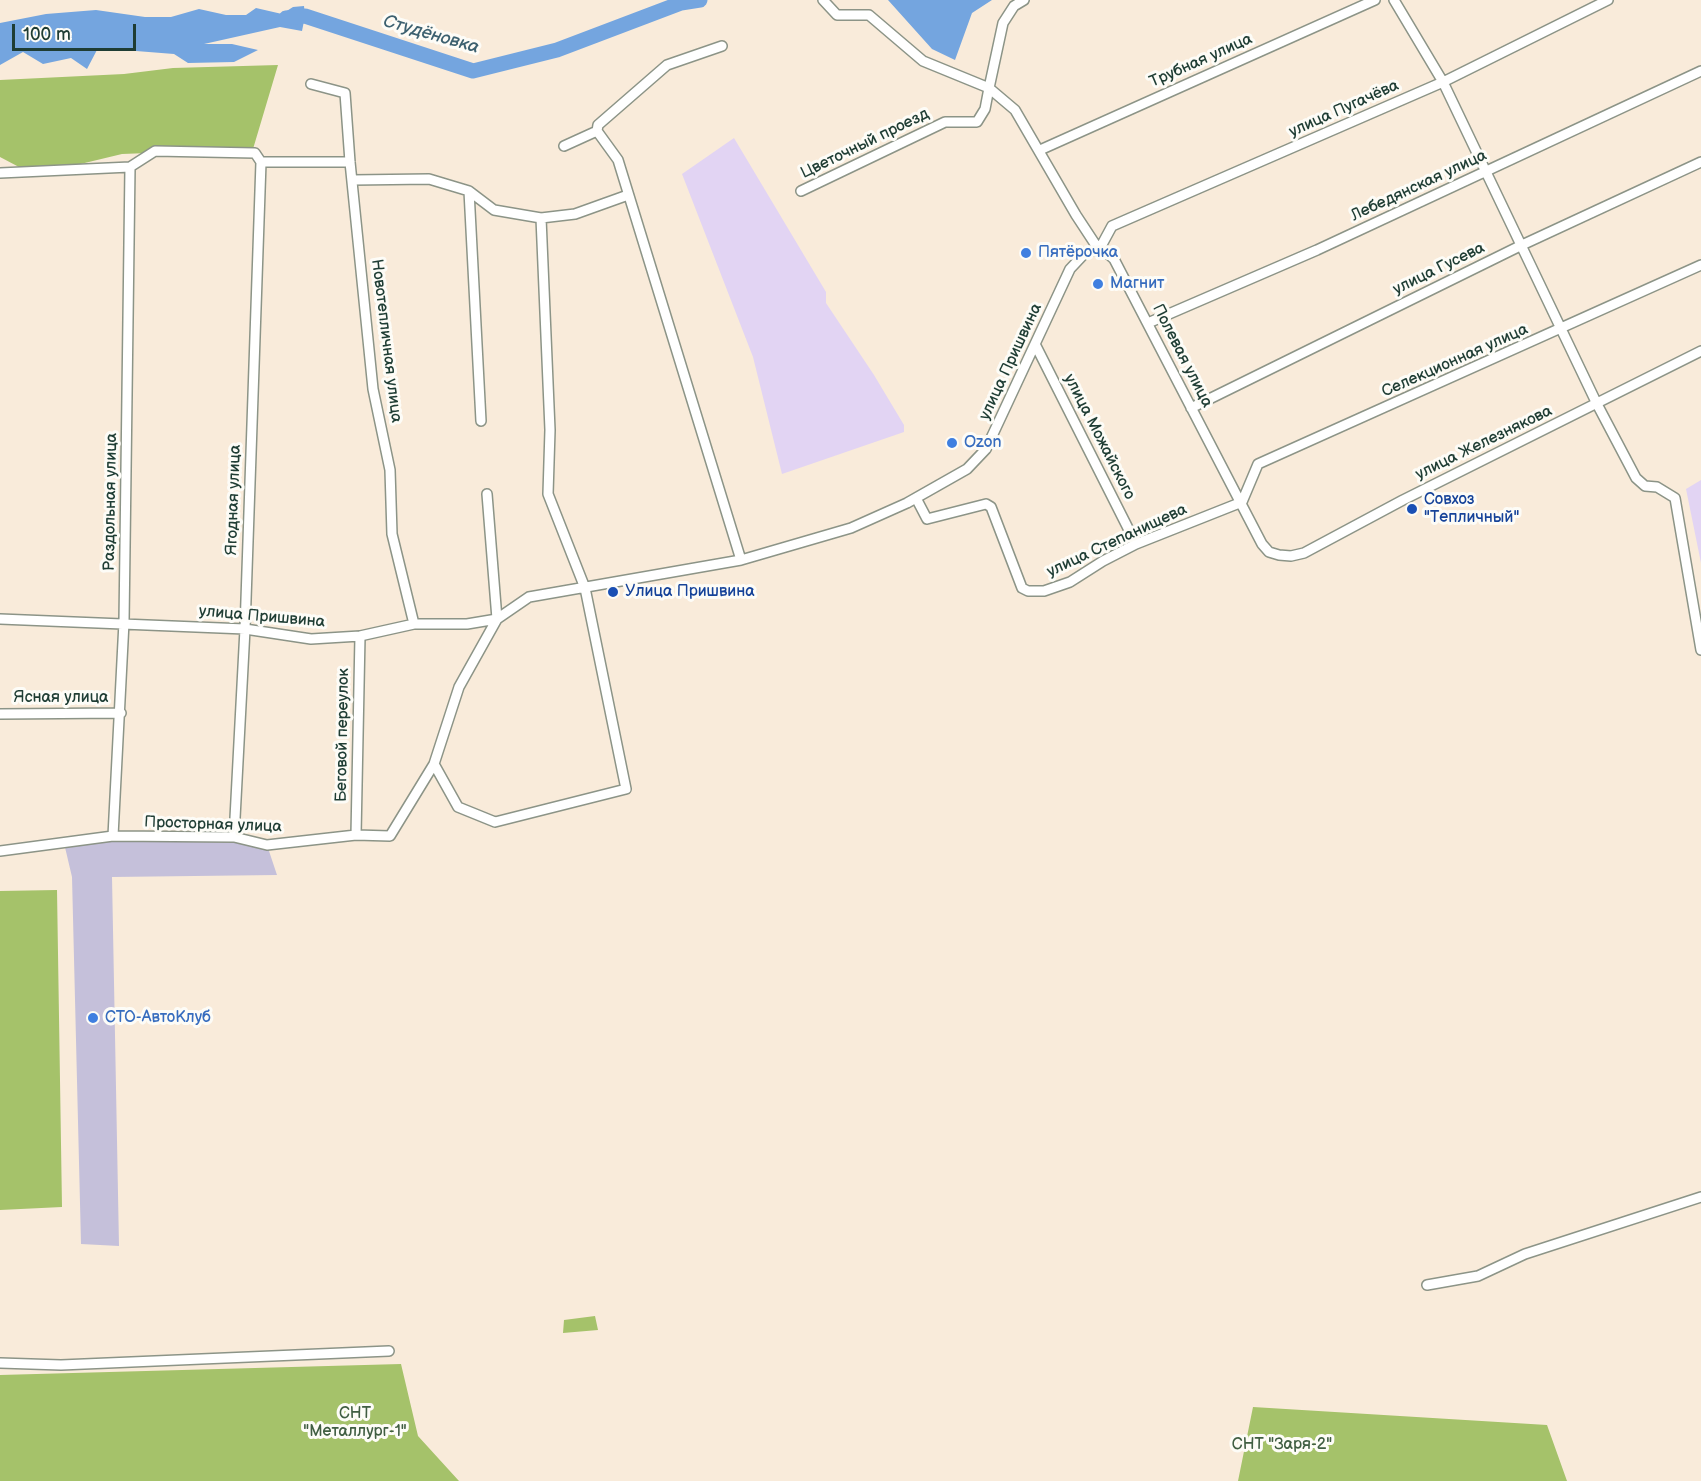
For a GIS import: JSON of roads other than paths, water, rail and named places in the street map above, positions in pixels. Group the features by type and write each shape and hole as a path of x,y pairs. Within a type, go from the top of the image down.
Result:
{"street":[{"name":"Полевая улица","path":"823,0 837,15 869,15 923,60 989,88 1015,110 1040,150 1065,198 1100,250 1114,259 1262,544 1269,552 1279,555"},
{"path":"989,88 1003,23 1014,6 1024,0"},
{"name":"Трубная улица","path":"1040,150 1375,0"},
{"path":"1394,0 1443,82 1597,404 1636,478 1645,486 1658,487 1675,498 1701,650"},
{"name":"улица Пугачёва","path":"1100,250 1112,226 1443,82 1608,0"},
{"path":"722,46 667,65 598,125 597,131 618,159 741,560"},
{"name":"Лебедянская улица","path":"1148,323 1317,250 1701,71"},
{"name":"Новотепличная улица","path":"311,84 345,93 373,389 390,470 392,534 414,624"},
{"name":"Цветочный проезд","path":"801,191 945,122 977,122 986,109 989,88"},
{"path":"564,146 597,131"},
{"path":"0,172 130,167 155,152 255,153 261,162 350,162"},
{"name":"Ягодная улица","path":"234,837 245,629 261,162"},
{"name":"улица Гусева","path":"1191,408 1522,245 1701,162"},
{"name":"Раздольная улица","path":"114,836 124,622 130,167"},
{"path":"353,180 429,179 469,191 494,210 541,218 576,214 628,195"},
{"path":"469,191 481,421"},
{"path":"487,494 496,619 459,687 434,764 458,807 495,822 626,789 585,588 548,495 550,430 541,218"},
{"name":"улица Пришвина","path":"0,619 124,622 245,629 311,639 360,636 414,624 467,624 496,619 529,597 741,560 851,528 916,498 967,469 986,449 1070,269 1086,252 1100,250"},
{"name":"Селекционная улица","path":"1242,502 1258,464 1562,330 1701,265"},
{"name":"улица Можайского","path":"1035,344 1136,544"},
{"name":"улица Железнякова","path":"1279,555 1291,556 1304,553 1403,500 1701,351"},
{"name":"улица Степанищева","path":"916,498 927,519 986,504 991,507 1022,588 1028,591 1044,591 1070,582 1136,544 1242,502"},
{"name":"Беговой переулок","path":"356,835 360,636"},
{"name":"Ясная улица","path":"0,714 121,713"},
{"name":"Просторная улица","path":"0,851 114,836 234,837 267,845 356,835 390,836 434,764"},
{"path":"1427,1286 1478,1276 1525,1254 1701,1197"},
{"path":"0,1364 61,1365 389,1352"}],"water":[{"path":"888,0 992,0 972,13 955,60 932,49"},
{"path":"304,6 302,31 280,27 204,44 232,44 258,50 234,62 188,63 174,54 98,48 87,69 71,58 43,64 23,52 0,65 0,23 46,14 96,10 145,17 171,17 199,9 226,15 246,15 256,8 282,14 293,7"}],"waterway":[{"name":"Студёновка","path":"286,18 305,16 473,71 557,50 681,3 700,0"}],"place":[{"name":"Пятёрочка","path":"1026,253"},
{"name":"Магнит","path":"1098,284"},
{"name":"Ozon","path":"952,443"},
{"name":"Совхоз \"Тепличный\"","path":"1412,509"},
{"name":"Улица Пришвина","path":"613,592"},
{"name":"СТО-АвтоКлуб","path":"93,1018"}],"park label":[{"name":"СНТ \"Металлург-1\"","path":"355,1423"},
{"name":"СНТ \"Заря-2\"","path":"1282,1445"}]}
